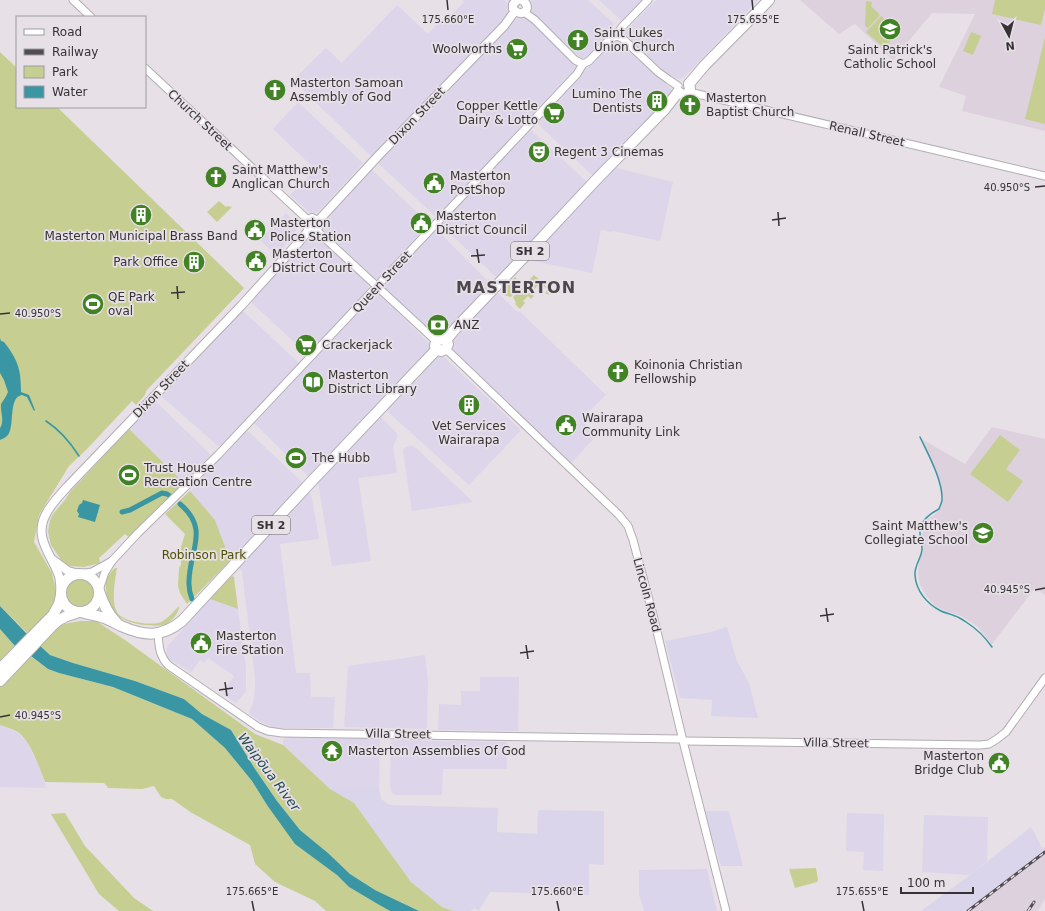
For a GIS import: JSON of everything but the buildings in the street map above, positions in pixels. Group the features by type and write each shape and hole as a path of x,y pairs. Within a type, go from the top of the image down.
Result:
{"highway":[{"path":"678,89 681,94 684,95 704,66 769,0"},
{"name":"SH 2","path":"61,591 64,603 73,611 105,618 140,633 158,634 173,628 182,622 310,483 664,108 678,89"},
{"path":"0,670 14,660 49,624 60,600 62,586 69,578 79,574"},
{"name":"SH 2","path":"79,574 90,577 94,581 110,616 120,625"},
{"path":"49,624 67,616 88,611 94,606 98,599 99,591"},
{"path":"0,681 14,660"}],"main road":[{"path":"520,0 527,6 524,12 519,14 514,11 513,4 520,0"},
{"name":"Dixon Street","path":"61,591 59,576 44,544 42,529 45,514 51,506 67,487 235,312 380,154 487,45 504,26 514,11"},
{"path":"308,220 312,218 314,227"},
{"path":"51,558 68,571 79,574"}],"street":[{"path":"73,0 90,16"},
{"name":"Queen Street","path":"99,591 105,572 112,561 138,533 218,456 577,74 583,64 589,61 616,36 622,27 648,0"},
{"path":"524,12 535,20 575,60 583,64"},
{"path":"616,36 622,38 678,89"},
{"name":"Church Street","path":"146,69 308,220"},
{"name":"Renall Street","path":"689,88 1045,176"},
{"path":"314,227 377,286"},
{"name":"Lincoln Road","path":"377,286 619,515 628,526 631,532 654,620 682,740 726,911"},
{"name":"Queen Street","path":"79,574 92,572 112,561"},
{"name":"Villa Street","path":"158,634 160,653 168,665 258,727 268,731 282,733 967,746 989,744 1006,732 1045,678"}],"shaded area":[{"path":"462,0 504,0 510,5 509,10 502,22 372,157 293,80 326,48 342,63 397,5 428,34 440,21 443,24 464,2"},
{"path":"532,0 588,0 613,23 613,29 587,57 581,58 531,11 529,6"},
{"path":"599,0 642,0 622,21"},
{"path":"656,0 758,0 685,76 678,79 666,73 625,35 625,32"},
{"path":"800,0 1045,0 1045,131 962,111 966,96 939,87 975,14 932,13 893,60 855,24 839,34"},
{"path":"525,15 578,68 436,217 378,163 519,16"},
{"path":"614,41 621,44 672,90 673,94 593,176 538,124 538,121 611,42"},
{"path":"298,102 363,163 319,211 315,213 310,213 290,195 315,169 273,129"},
{"path":"530,129 588,183 500,277 496,277 441,225"},
{"path":"613,167 673,182 660,241 613,231 601,230 592,273 533,261 532,256"},
{"path":"372,170 426,221 427,225 378,279 376,279 322,229 321,226"},
{"path":"286,213 297,224 295,226 297,229 295,232 296,233 276,255 260,240"},
{"path":"435,231 438,231 490,283 491,286 438,337 384,288 384,286"},
{"path":"310,234 315,235 368,284 368,289 311,351 306,353 252,303 252,301"},
{"path":"497,292 516,311 520,312 606,395 583,418 582,421 597,435 571,463 451,348 452,339"},
{"path":"377,293 429,343 429,349 310,476 308,476 253,422"},
{"path":"241,311 244,312 298,362 298,364 222,445 218,446 162,397 162,394"},
{"path":"442,355 521,430 469,485 389,413 388,409 439,356"},
{"path":"155,401 211,455 184,483 129,429"},
{"path":"380,416 398,435 393,447 397,473 358,478 371,561 332,566 318,482"},
{"name":"Saint Matthew's Collegiate School","path":"992,427 1045,439 1045,595 1035,588 992,644 977,626 961,616 935,606 927,597 920,585 918,574 919,562 923,551 922,527 926,520 940,509 943,498 932,463 920,438 965,464"},
{"path":"245,431 249,432 302,482 302,485 233,558 227,552 215,520 190,491"},
{"path":"409,446 417,449 473,502 412,511 403,452 404,448"},
{"path":"308,493 311,494 319,539 280,544 296,673 310,673 311,697 335,697 333,728 274,728 258,720 249,712 253,703 255,677 242,572 239,567"},
{"path":"210,599 238,609 246,667 246,691 236,703 222,694 234,676 208,658 204,663 200,660 191,672 166,657 167,647"},
{"path":"727,627 737,661 749,683 758,718 711,716 712,700 680,698 665,641 711,632"},
{"path":"425,655 428,680 427,729 344,727 348,666"},
{"path":"480,677 519,677 518,731 438,730 439,704 461,705 461,691 480,691"},
{"path":"0,725 17,732 26,741 40,768 46,788 0,787"},
{"path":"290,736 380,739 379,789 330,789 283,745 283,740"},
{"path":"393,740 507,742 507,769 443,769 442,795 395,795 392,793 390,786 391,742"},
{"path":"330,789 379,789 381,799 390,805 498,808 497,832 537,834 538,810 604,811 604,865 589,864 589,895 490,892 479,911 474,908 471,911 453,911 442,907 411,882 354,803"},
{"path":"704,811 729,811 743,866 721,866"},
{"path":"847,813 884,814 883,871 863,870 864,852 846,851"},
{"path":"924,815 988,817 987,861 970,875 922,872"},
{"path":"1031,827 1044,851 966,911 921,911 970,875"},
{"path":"1045,847 1045,899 1038,911 966,911 1044,852 1043,848"},
{"path":"707,869 717,911 644,911 639,895 639,870"}],"green space":[{"path":"995,0 1045,0 1045,8 1041,25 992,14"},
{"path":"866,1 872,2 871,6 880,15 868,28 865,26"},
{"path":"881,16 899,32 884,48 866,32"},
{"path":"971,32 981,36 973,55 963,51"},
{"path":"1045,37 1045,124 1025,119"},
{"path":"0,52 16,67 16,108 58,108 244,288 146,391 145,395 136,405 132,401 69,466 39,515 34,542 52,573 55,586 55,598 52,610 41,620 46,625 59,608 65,613 53,631 64,624 80,621 96,621 125,640 255,734 283,745 330,789 354,803 411,882 442,907 453,911 419,911 375,890 350,874 328,853 300,830 277,801 231,730 202,714 184,699 135,681 50,655 34,641 24,651 48,669 113,687 192,719 225,748 252,781 267,805 349,887 390,911 326,911 315,901 275,882 255,864 250,845 192,813 172,799 161,797 154,786 142,789 108,788 104,783 45,782 34,755 23,736 16,731 0,725 0,687 23,664 17,658 0,664 0,629 15,646 33,639 0,606"},
{"path":"219,201 226,207 232,207 217,222 207,212"},
{"path":"534,275 544,284 547,289 543,285 540,288 537,286 532,292 526,286 528,285 526,283"},
{"path":"515,277 521,283 521,286 511,297 504,295 501,292"},
{"path":"522,288 525,288 534,296 531,299 528,296 523,301 525,303 520,309 515,304 516,303 513,297"},
{"path":"129,429 184,483 130,538 125,534 99,558 100,563 84,567 69,566 62,561 51,545 48,532 50,520 70,492"},
{"path":"1000,435 1020,450 1006,469 1023,481 1008,502 970,474"},
{"name":"Robinson Park","path":"190,491 215,520 227,552 233,558 187,604 180,593 178,586 179,568 181,565 181,547 185,534 165,514"},
{"path":"117,568 114,602 120,616 131,621 153,624 159,623 167,618 179,606 175,616 166,624 155,626 129,622 117,615 109,605 106,586 110,573"},
{"path":"232,576 234,577 238,609 210,599"},
{"path":"77,577 83,577 92,581 96,593 92,605 83,609 77,609 68,605 64,596 64,590 68,581"},
{"path":"65,813 85,846 134,898 153,911 119,911 99,894 51,814"},
{"path":"816,868 817,882 795,888 789,869"}],"water":[{"path":"0,338 16,360 20,377 21,392 29,395 35,410 34,411 27,397 22,395 18,397 13,406 11,425 8,435 0,440 2,419 1,404 8,392 0,373"},
{"path":"83,500 100,505 95,522 78,517 79,514 77,511"},
{"path":"0,606 50,655 135,681 184,699 202,714 231,730 277,801 300,830 328,853 350,874 375,890 419,911 390,911 349,887 337,875 295,844 252,781 225,748 192,719 113,687 48,669 15,646 0,629"}],"waterway":[{"path":"46,421 56,428 79,456"},
{"path":"920,437 938,476 942,500 939,509 930,514 921,524 920,533 922,552 915,572 916,581 920,592 931,605 941,611 959,618 970,625 980,633 992,647"},
{"path":"122,512 130,510 162,493 170,496"},
{"path":"180,504 189,514 194,523 196,532 196,542 190,572 189,588 192,599"}],"railway":[{"path":"968,911 1045,852"},
{"path":"1028,911 1034,902"}],"place":[{"name":"Saint Patrick's Catholic School","path":"890,29"},
{"name":"Saint Lukes Union Church","path":"578,40"},
{"name":"Woolworths","path":"517,49"},
{"name":"Masterton Samoan Assembly of God","path":"275,90"},
{"name":"Lumino The Dentists","path":"657,101"},
{"name":"Masterton Baptist Church","path":"690,105"},
{"name":"Copper Kettle Dairy & Lotto","path":"554,113"},
{"name":"Regent 3 Cinemas","path":"539,152"},
{"name":"Saint Matthew's Anglican Church","path":"216,177"},
{"name":"Masterton PostShop","path":"434,183"},
{"name":"Masterton Municipal Brass Band","path":"141,215"},
{"name":"Masterton District Council","path":"421,223"},
{"name":"Masterton Police Station","path":"255,230"},
{"name":"Masterton District Court","path":"256,261"},
{"name":"Park Office","path":"194,262"},
{"name":"QE Park oval","path":"93,304"},
{"name":"ANZ","path":"438,325"},
{"name":"Crackerjack","path":"306,345"},
{"name":"Koinonia Christian Fellowship","path":"618,372"},
{"name":"Masterton District Library","path":"313,382"},
{"name":"Vet Services Wairarapa","path":"469,405"},
{"name":"Wairarapa Community Link","path":"566,425"},
{"name":"The Hubb","path":"296,458"},
{"name":"Trust House Recreation Centre","path":"129,475"},
{"name":"Saint Matthew's Collegiate School","path":"983,533"},
{"name":"Masterton Fire Station","path":"201,643"},
{"name":"Masterton Assemblies Of God","path":"332,751"},
{"name":"Masterton Bridge Club","path":"999,763"}],"district":[{"name":"MASTERTON","path":"516,287"}],"water label":[{"name":"Waipōua River","path":"269,772"}]}
